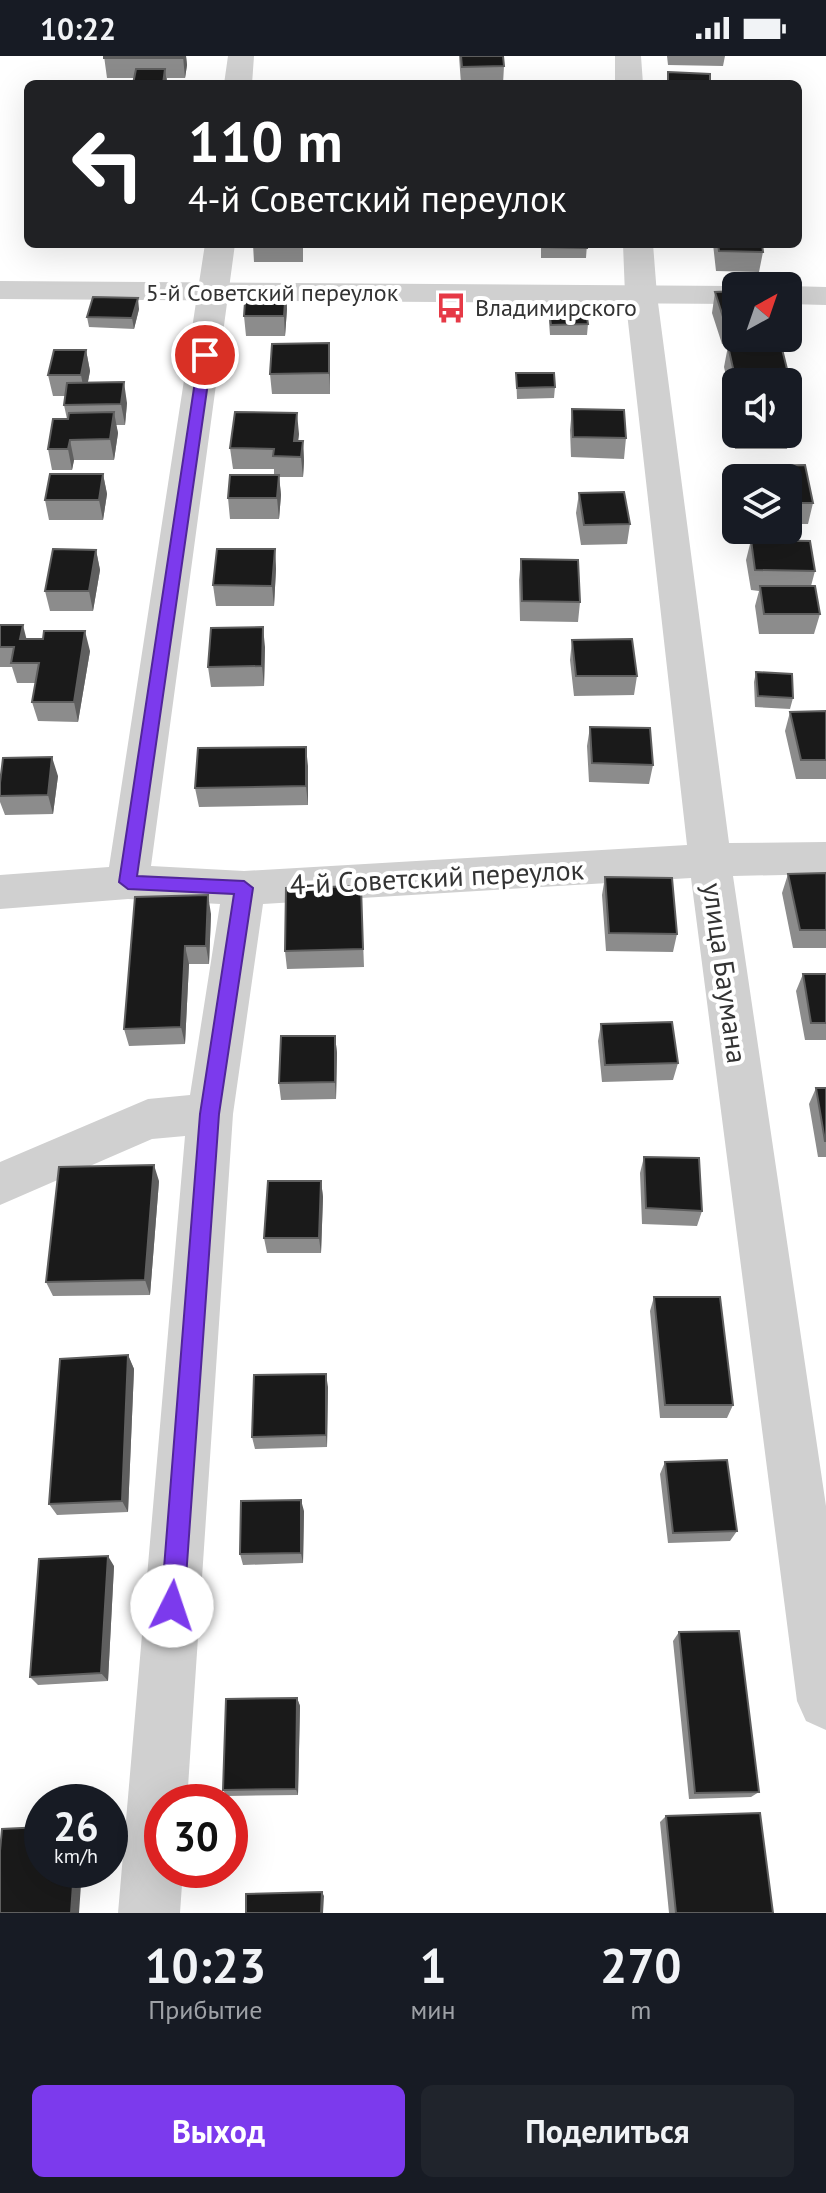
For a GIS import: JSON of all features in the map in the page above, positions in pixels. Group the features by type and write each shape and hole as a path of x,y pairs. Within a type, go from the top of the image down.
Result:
{"street":[{"path":"238,80 241,56"},
{"path":"628,56 629,80"},
{"path":"128,882 220,248"},
{"name":"улица Баумана","path":"638,248 641,295 710,860 826,1701"},
{"name":"5-й Советский переулок","path":"0,290 722,295"},
{"path":"802,295 826,296"},
{"name":"4-й Советский переулок","path":"0,892 128,882 244,888 710,860 826,858"},
{"path":"149,1913 210,1114 244,888"},
{"path":"0,1184 148,1119 210,1114"}],"building":[{"path":"183,56 183,58 104,58"},
{"path":"461,56 503,56 504,66 462,67"},
{"path":"136,69 165,69 164,80 134,80"},
{"path":"668,72 710,74 710,80 668,80"},
{"path":"719,248 762,248 763,252 719,251"},
{"path":"286,288 284,316 244,316 246,289"},
{"path":"715,292 722,292 722,314"},
{"path":"93,297 138,298 132,318 87,317"},
{"path":"549,311 586,311 588,324 551,325"},
{"path":"329,343 329,373 270,374 272,344"},
{"path":"54,350 86,350 81,375 48,375"},
{"path":"729,352 783,352 787,368 733,368"},
{"path":"516,373 554,373 555,387 517,388"},
{"path":"124,382 121,404 64,405 67,383"},
{"path":"572,409 624,410 626,438 573,437"},
{"path":"114,412 110,439 70,440 68,449 48,449 53,419 68,419 69,413"},
{"path":"235,412 297,413 294,441 303,441 301,457 273,456 274,449 230,448"},
{"path":"802,465 805,465 813,503 802,503"},
{"path":"50,474 103,474 99,500 45,500"},
{"path":"230,475 279,475 277,498 228,498"},
{"path":"624,492 630,524 584,525 579,493"},
{"path":"802,541 810,541 815,571 755,570 752,544 802,544"},
{"path":"53,549 96,550 89,591 45,591"},
{"path":"217,549 275,549 272,586 213,585"},
{"path":"521,559 578,560 580,602 522,601"},
{"path":"760,586 815,586 820,614 764,614"},
{"path":"0,625 23,625 20,639 43,639 44,631 85,631 74,702 32,702 39,663 11,663 14,647 0,647"},
{"path":"263,627 262,666 208,667 211,628"},
{"path":"632,639 637,676 576,676 572,640"},
{"path":"756,672 792,674 793,698 758,696"},
{"path":"826,711 826,760 801,760 790,712"},
{"path":"590,727 650,728 653,765 592,763"},
{"path":"306,747 306,786 195,788 198,748"},
{"path":"52,757 48,795 0,796 3,758"},
{"path":"826,873 826,930 800,930 788,874"},
{"path":"605,877 672,878 677,934 609,933"},
{"path":"361,886 363,949 285,951 286,888"},
{"path":"208,895 206,946 185,946 181,1027 124,1029 135,897"},
{"path":"803,974 826,974 826,1023 811,1023"},
{"path":"672,1022 678,1063 605,1065 601,1024"},
{"path":"281,1036 335,1036 335,1082 279,1083"},
{"path":"816,1088 826,1088 826,1141 825,1141"},
{"path":"644,1157 699,1158 702,1211 646,1208"},
{"path":"154,1165 145,1280 46,1282 59,1167"},
{"path":"268,1181 321,1181 319,1238 264,1238"},
{"path":"654,1297 720,1297 733,1405 665,1405"},
{"path":"128,1355 122,1501 49,1504 60,1359"},
{"path":"326,1374 326,1435 252,1437 254,1375"},
{"path":"727,1460 737,1531 673,1533 665,1462"},
{"path":"301,1500 301,1553 240,1554 241,1501"},
{"path":"108,1556 101,1673 30,1677 39,1559"},
{"path":"739,1631 759,1792 695,1793 679,1632"},
{"path":"297,1698 296,1789 248,1790 248,1784 223,1784 226,1699"},
{"path":"760,1813 773,1913 676,1913 666,1816"},
{"path":"24,1828 24,1888 73,1888 71,1913 0,1913 2,1829"},
{"path":"322,1892 321,1913 246,1913 246,1894"}],"place":[{"name":"Владимирского","path":"451,308"}],"route":[{"path":"172,1606 210,1114 244,888 128,882 205,355"}]}
